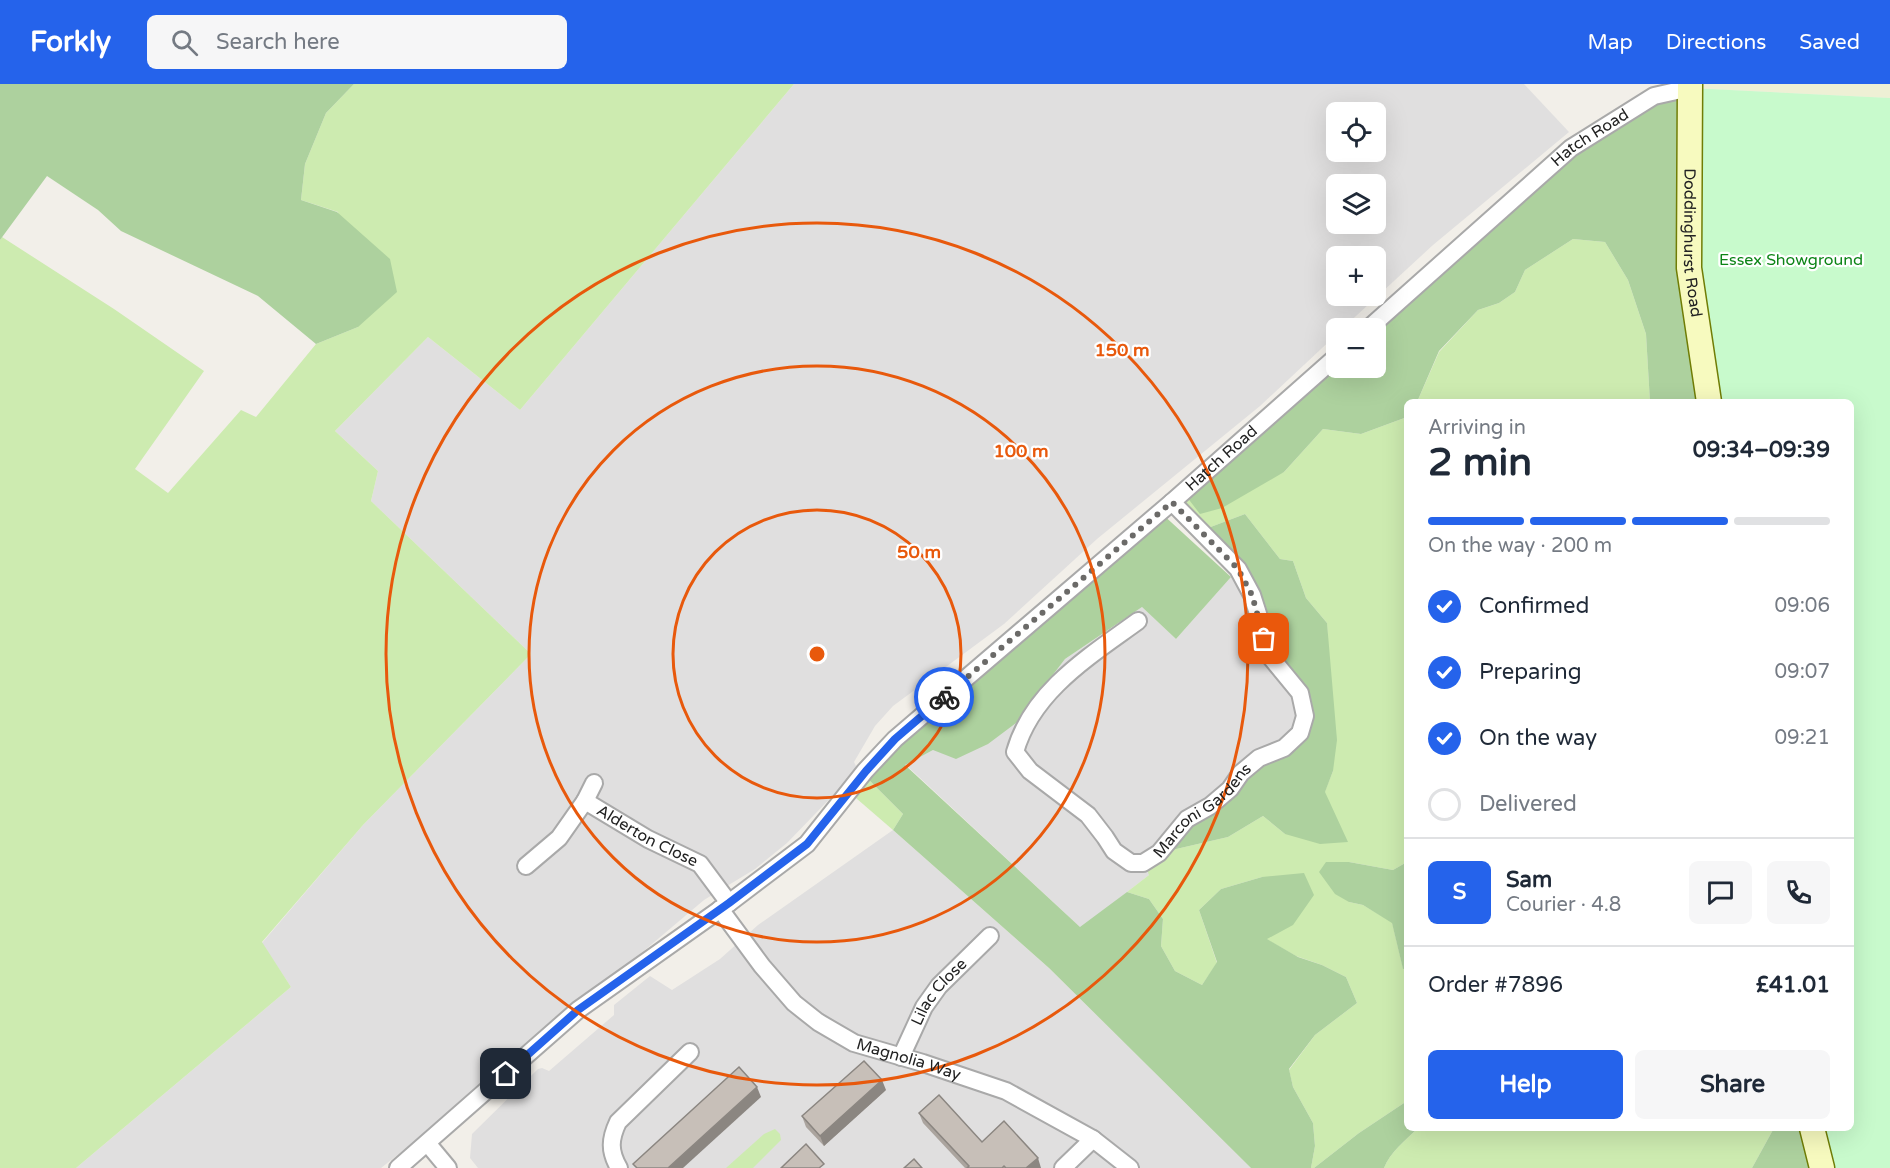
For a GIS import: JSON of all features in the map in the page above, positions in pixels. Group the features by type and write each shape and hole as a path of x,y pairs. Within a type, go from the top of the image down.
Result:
{"street":[{"name":"Hatch Road","path":"1380,318 1571,148 1654,96 1690,86"},
{"name":"Doddinghurst Road","path":"1690,86 1689,268 1709,399"},
{"name":"Hatch Road","path":"398,1168 578,1010 725,906 807,844 895,739 1172,502 1326,366"},
{"name":"Marconi Gardens","path":"1138,621 1093,654 1048,692 1020,734 1015,752 1030,771 1088,815 1114,851 1131,863 1143,863 1159,853 1187,819 1210,806 1230,789 1241,773 1259,758 1284,747 1300,733 1305,716 1300,693 1268,654 1252,595 1238,569 1172,502"},
{"name":"Alderton Close","path":"526,866 559,838 585,801 594,783"},
{"name":"Alderton Close","path":"585,801 648,839 700,864 725,906"},
{"name":"Magnolia Way","path":"725,906 762,966 794,1003 818,1022 846,1040 1006,1091 1094,1138 1130,1168"},
{"name":"Lilac Close","path":"901,1057 914,1026 934,993 954,970 990,936"},
{"path":"619,1168 611,1152 611,1136 618,1122 690,1052"},
{"path":"1813,1131 1822,1168"},
{"path":"1063,1168 1094,1138"},
{"path":"428,1144 448,1168"}],"shaded area":[{"path":"794,84 1524,84 1569,132 1433,245 1386,288 1386,246 1326,246 1326,306 1367,306 1354,318 1326,318 1326,344 1260,406 1097,539 1004,624 893,706 875,726 854,762 857,768 787,843 755,869 704,900 381,1168 76,1168 291,987 262,943 363,825 531,654 371,501 378,471 335,431 428,337 520,410"},
{"path":"1238,569 1305,716 1149,875 1081,928 905,764 933,750 1016,723 1065,659 1142,607 1176,639"},
{"path":"893,830 1049,968 1251,1168 478,1168 470,1158 472,1134 538,1069 549,1071 614,1015 614,1005 650,976 672,990 720,959 758,925"}],"green space":[{"path":"0,84 354,84 326,113 305,164 301,200 337,212 390,259 397,292 358,327 316,344 258,296 121,231 98,210 47,176 0,240"},
{"path":"354,84 794,84 520,410 428,337 335,431 378,471 371,501 531,654 363,825 262,942 291,987 76,1168 0,1168 0,240 2,237 114,309 204,371 135,469 168,493 241,410 256,417 316,344 358,327 338,212 301,200 305,164 326,113"},
{"path":"1690,84 1890,84 1890,98 1690,88"},
{"path":"1690,88 1709,399 1650,399 1646,334 1628,280 1605,242 1573,239 1525,270 1515,292 1499,303 1478,310 1439,351 1418,399 1404,399 1404,418 1361,434 1323,429 1284,472 1222,508 1200,514 1183,492 1326,376 1326,378 1386,378 1386,319 1571,148 1654,96"},
{"name":"Essex Showground","path":"1690,88 1890,98 1890,1168 1822,1168 1813,1131 1854,1131 1854,399 1709,399 1689,268"},
{"path":"1573,239 1605,242 1628,280 1646,334 1650,399 1418,399 1439,352 1478,310 1499,303 1515,292 1525,270"},
{"path":"1404,418 1404,864 1393,870 1349,862 1349,902 1363,905 1392,922 1404,968 1404,1103 1311,1168 1315,1146 1313,1123 1293,1087 1289,1070 1315,1035 1357,1003 1346,977 1296,956 1266,939 1262,877 1221,889 1199,910 1217,963 1202,985 1175,971 1161,946 1163,919 1149,899 1127,892 1149,875 1144,862 1159,853 1228,837 1263,816 1285,834 1325,791 1333,771 1327,623 1306,598 1293,561 1280,559 1245,514 1200,531 1172,502 1284,472 1323,429 1361,434"},
{"path":"1160,512 1231,577 1176,639 1142,607 1065,659 1016,723 988,744 956,759 933,750 905,765 1080,927 1127,892 1149,899 1163,919 1161,946 1175,971 1202,985 1217,962 1199,910 1221,889 1262,877 1304,873 1314,895 1293,925 1267,939 1298,957 1322,965 1346,977 1357,1003 1315,1035 1289,1069 1293,1087 1313,1123 1315,1146 1311,1168 1251,1168 1049,968 893,830 903,814 863,774"},
{"path":"1245,514 1280,559 1293,561 1306,598 1327,623 1337,740 1333,771 1325,792 1348,842 1320,844 1285,834 1263,816 1228,837 1159,853 1284,748 1305,716 1268,654 1252,595 1200,531"},
{"path":"863,774 903,814 893,830 849,792"},
{"path":"1326,862 1349,862 1393,870 1404,864 1404,969 1392,923 1363,905 1349,902 1335,894 1319,872"},
{"path":"1404,1103 1404,1131 1415,1131 1394,1151 1384,1168 1314,1168 1359,1133"},
{"path":"775,1129 780,1134 781,1140 753,1168 726,1168 764,1134"},
{"path":"1415,1131 1772,1131 1752,1168 1384,1168 1394,1151"},
{"path":"1772,1131 1813,1131 1822,1168 1752,1168"}],"building":[{"path":"864,1061 882,1080 820,1136 802,1116"},
{"path":"739,1067 757,1087 668,1168 637,1168 633,1164"},
{"path":"939,1095 982,1142 1004,1121 1038,1158 1026,1168 1006,1168 1004,1166 1002,1168 967,1168 969,1166 919,1113"},
{"path":"806,1144 824,1164 819,1168 781,1168"},
{"path":"914,1159 922,1168 904,1168"}],"way so far":[{"path":"944,697 1172,502 1238,569 1252,595 1264,639"}],"route":[{"path":"506,1074 578,1010 729,903 807,844 895,739 944,697"}]}
